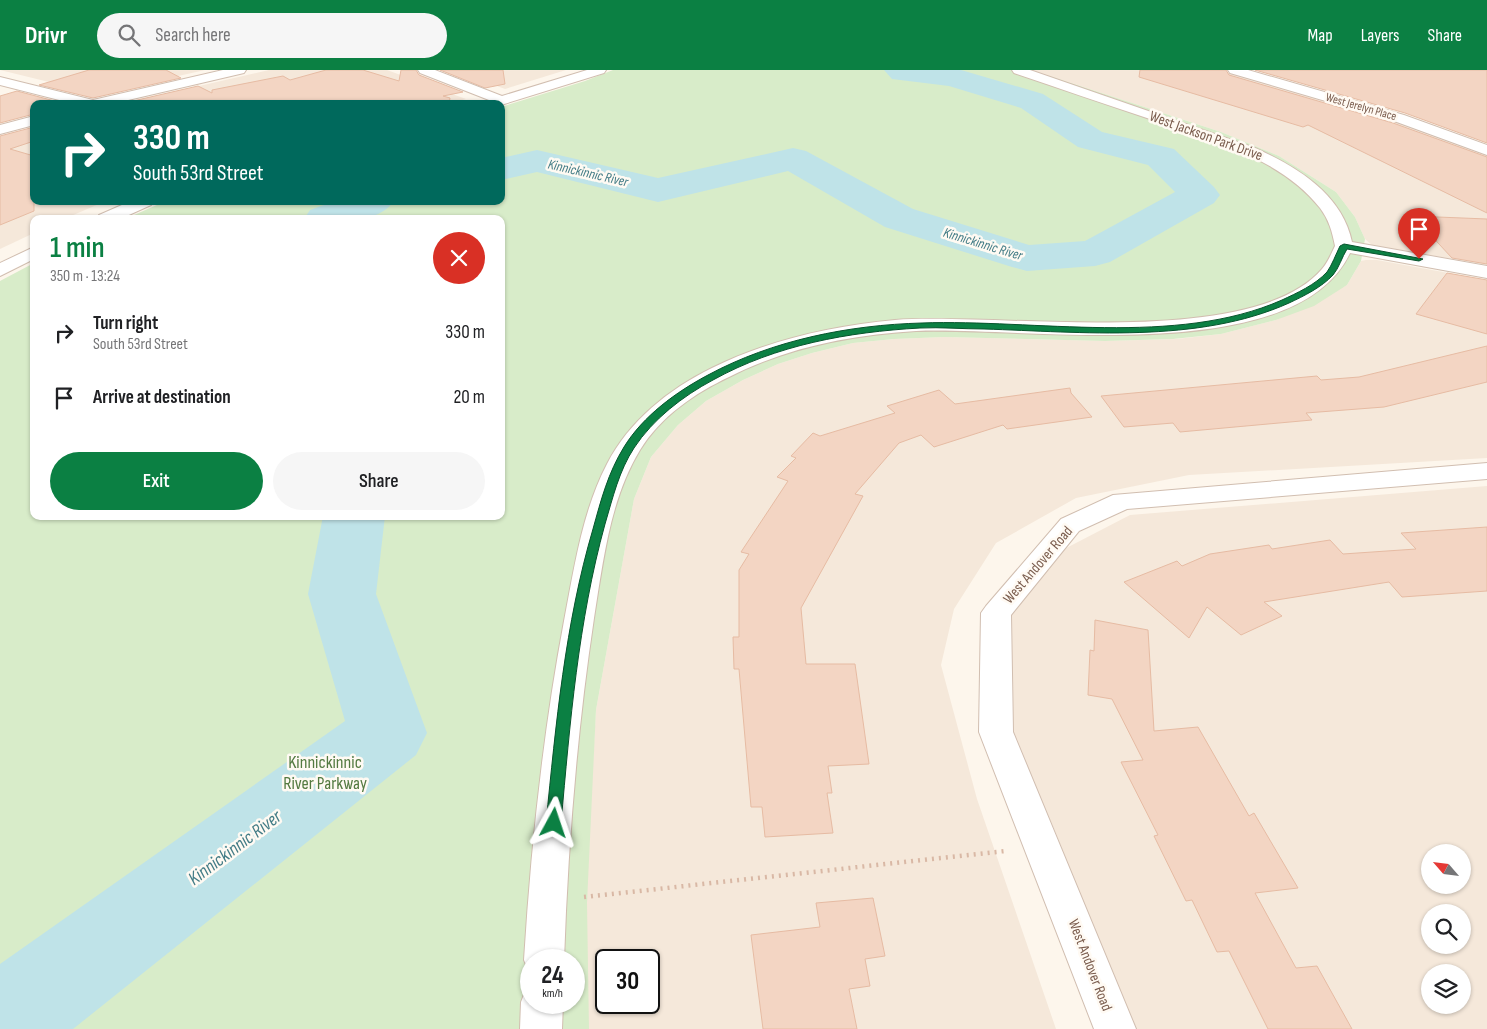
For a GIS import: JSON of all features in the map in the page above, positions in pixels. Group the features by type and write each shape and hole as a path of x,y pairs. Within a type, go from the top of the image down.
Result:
{"street":[{"path":"200,70 219,74"},
{"path":"110,100 240,70"},
{"path":"429,70 493,100"},
{"path":"503,100 600,70"},
{"name":"West Jackson Park Drive","path":"1018,70 1215,137 1246,149 1282,167 1317,193 1338,221 1344,246"},
{"name":"West Jerelyn Place","path":"1234,70 1399,118 1487,150"},
{"path":"0,81 77,100"},
{"path":"0,130 30,121"},
{"path":"114,215 136,205"},
{"path":"544,949 546,901 567,687 590,561 613,476 630,445 658,414 686,391 728,368 772,350 823,336 868,330 923,325 1138,330 1234,318 1273,307 1305,293 1330,273 1344,246 1487,272"},
{"path":"0,270 30,254"},
{"name":"West Andover Road","path":"1115,1029 996,732 996,613 1070,525 1122,501 1487,470"},
{"path":"541,1029 542,1014"}],"path":[{"path":"546,901 1043,847"}],"shaded area":[{"path":"0,70 205,70 98,94"},
{"path":"269,70 387,70 466,99 462,100 138,100"},
{"path":"454,70 566,70 505,89"},
{"path":"1031,70 1218,70 1406,125 1487,155 1487,265 1372,245 1365,239 1355,217 1336,192 1279,156 1221,132"},
{"path":"30,128 30,205 97,205 73,215 30,215 30,235 0,249 0,137"},
{"path":"1366,260 1377,260 1487,280 1487,458 1189,475 1076,498 996,543 954,609 941,665 977,799 1056,1029 587,1029 585,897 596,710 634,499 651,457 678,425 706,401 743,380 778,364 853,343 944,337 1105,341 1177,339 1221,334 1276,320 1347,285 1361,261"},
{"path":"1487,486 1487,1029 1133,1029 1055,831 1018,747 1002,698 1010,612 1047,558 1130,515"}],"green space":[{"name":"Kinnickinnic River Parkway","path":"613,70 1031,70 1221,132 1279,156 1336,192 1355,217 1365,239 1361,261 1347,285 1314,306 1276,320 1221,334 1173,339 1105,341 944,337 853,343 778,364 743,380 706,401 678,425 651,457 634,499 596,710 587,903 589,1029 0,1029 0,281 30,265 30,520 505,520 505,215 134,215 157,205 505,205 505,106 585,81"}],"building":[{"path":"89,70 166,70 181,78 93,98 39,85"},
{"path":"326,70 363,70 399,81 401,70 416,70 419,75 463,92 443,96 450,98 450,100 137,100 198,86 212,93 212,90 283,76 290,80"},
{"path":"440,70 503,70 505,84 485,88"},
{"path":"1140,70 1226,70 1229,75 1393,123 1487,157 1487,213 1308,125 1303,127 1139,77"},
{"path":"1255,70 1487,70 1487,143 1405,113"},
{"path":"17,91 51,100 30,100 30,115 0,123 0,96"},
{"path":"30,128 30,142 10,149 30,155 30,205 34,205 34,211 0,225 0,136"},
{"path":"1413,216 1487,219 1487,264 1452,258"},
{"path":"1447,273 1487,280 1487,334 1416,314"},
{"path":"1487,346 1487,382 1384,407 1306,413 1312,420 1180,432 1173,423 1124,427 1101,396 1317,376 1321,380 1359,377"},
{"path":"1070,388 1071,393 1092,417 1007,429 1003,425 934,447 921,435 899,443 855,494 863,496 801,608 806,664 855,664 869,764 828,766 832,793 827,793 833,833 765,837 762,807 751,807 739,669 734,669 733,637 739,637 739,570 749,554 741,552 788,481 777,477 796,458 791,456 813,433 820,436 895,413 887,406 939,390 955,404"},
{"path":"1487,527 1487,591 1402,597 1389,582 1264,602 1282,616 1241,635 1207,607 1189,638 1124,582 1177,561 1182,566 1210,554 1269,545 1272,549 1330,540 1343,554 1416,549 1401,533"},
{"path":"1095,620 1148,630 1154,731 1198,727 1249,816 1254,813 1298,888 1255,893 1296,968 1317,966 1352,1029 1268,1029 1229,951 1217,952 1192,900 1186,901 1154,836 1158,835 1121,762 1143,760 1112,699 1088,695 1090,650 1094,651"},
{"path":"873,898 885,956 865,959 870,986 849,989 857,1029 763,1029 751,935 820,927 816,903"}],"waterway":[{"name":"Kinnickinnic River","path":"505,168 537,161 658,190 793,159 899,218 1027,258 1095,253 1200,195 1161,157 1090,140 1032,101 952,77 903,73 899,70"},
{"name":"Kinnickinnic River","path":"335,215 363,205"},
{"name":"Kinnickinnic River","path":"9,1029 6,1019 388,733 342,594 353,520"}],"route":[{"path":"554,823 567,687 590,561 613,476 630,445 658,414 686,391 728,368 772,350 823,336 923,325 1079,330 1138,330 1176,327 1234,318 1273,307 1305,293 1330,273 1344,246 1419,259"}]}
